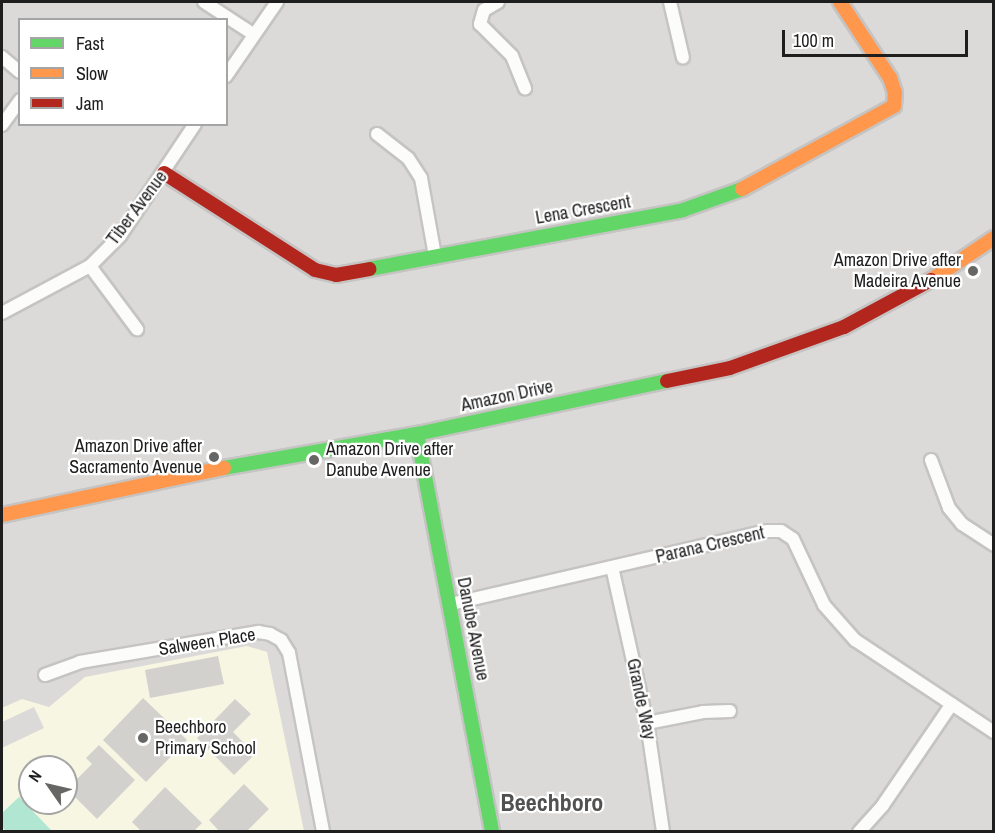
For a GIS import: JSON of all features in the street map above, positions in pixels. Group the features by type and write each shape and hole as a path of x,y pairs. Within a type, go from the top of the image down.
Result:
{"street":[{"path":"204,2 253,34"},
{"path":"228,73 277,2"},
{"path":"498,2 484,10 480,24 512,56 525,88"},
{"path":"670,2 682,58"},
{"name":"Lena Crescent","path":"164,173 315,270 336,276 683,210 733,194 894,106 895,93 890,78 840,2"},
{"path":"2,57 18,70"},
{"path":"2,125 18,103"},
{"name":"Tiber Avenue","path":"2,313 90,266 120,236 194,126"},
{"path":"377,134 408,158 421,178 435,256"},
{"name":"Amazon Drive","path":"2,515 197,473 417,434 730,368 844,327 948,271 993,238"},
{"path":"90,266 137,329"},
{"name":"Danube Avenue","path":"417,434 451,604 492,831"},
{"path":"931,460 948,508 962,524 993,545"},
{"name":"Parana Crescent","path":"451,604 768,531 781,531 793,539 824,605 855,640 993,732"},
{"name":"Grande Way","path":"612,567 647,723 663,831"},
{"name":"Salween Place","path":"45,675 80,662 258,632 281,640 289,653 323,831"},
{"path":"859,831 883,806 952,704"},
{"path":"647,723 703,712 730,711"}],"shaded area":[{"path":"2,2 993,2 993,831 2,831"},
{"name":"Beechboro Primary School","path":"247,646 267,652 304,831 2,831 2,708 22,699 49,707 85,677"},
{"path":"34,707 44,728 2,748 2,722"}],"green space":[{"path":"18,798 18,815 36,815 52,831 6,831 2,827 2,813"}],"building":[{"path":"218,656 224,684 150,698 145,670"},
{"path":"143,698 187,740 146,782 103,740"},
{"path":"235,699 251,714 233,732 255,754 234,775 197,738"},
{"path":"99,745 135,780 97,819 78,800 78,778 92,764 86,758"},
{"path":"244,784 269,809 246,832 220,832 209,820"},
{"path":"165,787 202,823 193,832 142,832 132,822"}],"traffic: fast":[{"path":"369,269 683,210 742,189"},
{"path":"224,468 417,434 667,381"},
{"path":"417,434 492,832"}],"traffic: slow":[{"path":"742,189 894,106 895,93 890,78 840,2"},
{"path":"931,280 994,238"},
{"path":"2,515 224,468"}],"traffic: jam":[{"path":"164,173 315,270 336,275 369,269"},
{"path":"667,381 730,368 844,327 931,280"}],"place":[{"name":"Amazon Drive after Madeira Avenue","path":"973,271"},
{"name":"Amazon Drive after Sacramento Avenue","path":"214,457"},
{"name":"Amazon Drive after Danube Avenue","path":"314,460"},
{"name":"Beechboro Primary School","path":"143,738"}],"district":[{"name":"Beechboro","path":"552,803"}]}
